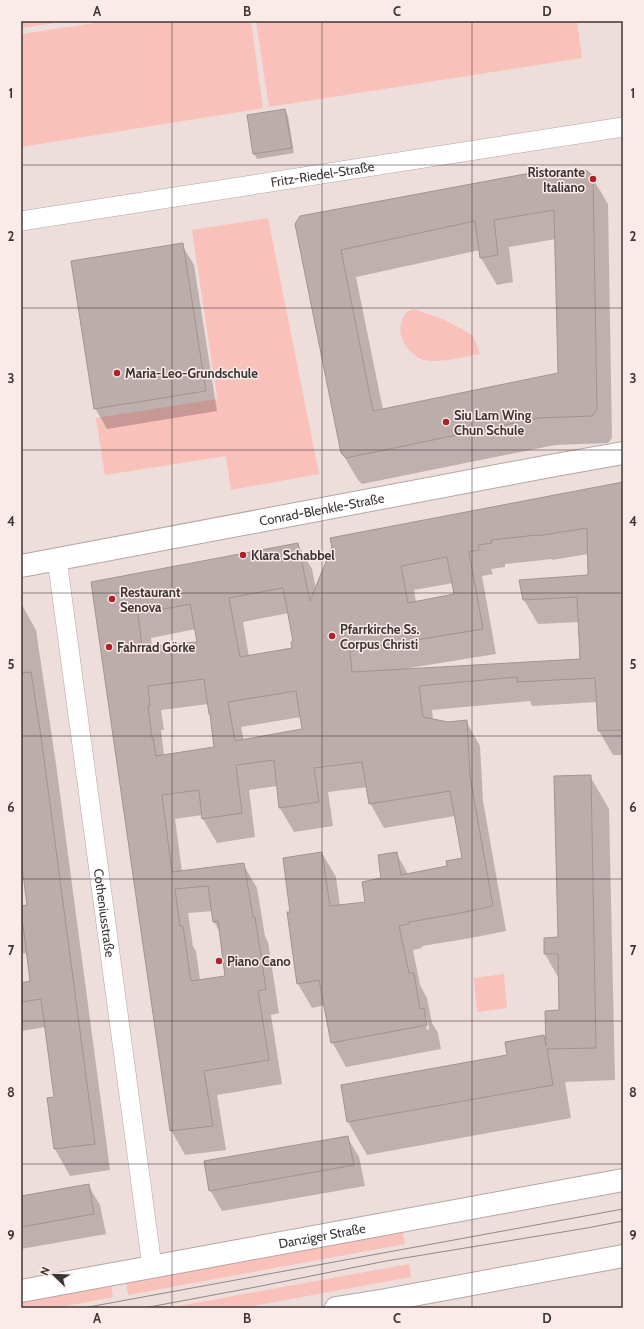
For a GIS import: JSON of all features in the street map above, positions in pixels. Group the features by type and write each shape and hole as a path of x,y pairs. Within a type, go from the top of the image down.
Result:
{"main road":[{"name":"Conrad-Blenkle-Straße","path":"21,566 623,453"},
{"name":"Danziger Straße","path":"21,1291 623,1180"},
{"path":"336,1308 623,1256"}],"street":[{"name":"Fritz-Riedel-Straße","path":"21,221 623,127"},
{"name":"Cotheniusstraße","path":"57,559 152,1266"}],"shaded area":[{"path":"21,21 69,21 21,28"},
{"path":"109,21 251,21 263,108 21,147 21,34"},
{"path":"256,21 577,21 582,58 269,107"},
{"path":"268,218 319,474 231,490 226,456 105,475 96,418 217,399 223,437 192,230"},
{"path":"414,309 442,319 472,335 480,354 450,360 434,361 427,361 416,356 404,343 401,332 404,316 406,313"},
{"path":"504,974 507,1008 477,1012 474,978"},
{"path":"402,1231 405,1244 128,1295 126,1281"},
{"path":"409,1264 411,1277 242,1308 168,1308"},
{"path":"111,1284 113,1297 55,1308 21,1308 21,1301"}],"building":[{"path":"285,109 292,148 253,154 247,115"},
{"path":"586,170 593,176 597,410 592,416 539,418 346,458 341,453 295,224 300,216 525,174","holes":["554,210 558,373 373,411 341,250 475,221 480,258 498,255 494,220"]},
{"path":"183,243 206,391 94,409 71,261"},
{"path":"623,482 623,730 598,731 595,678 517,682 517,677 419,686 423,717 448,722 467,720 470,776 493,906 409,922 409,924 399,926 409,973 414,973 420,1009 424,1008 427,1025 331,1043 319,980 297,984 287,912 290,912 283,858 322,852 330,906 365,902 362,882 381,878 378,855 397,852 401,875 447,866 446,861 462,858 450,791 369,804 362,762 314,768 319,802 279,808 274,760 236,765 242,813 202,819 199,790 162,795 172,872 244,863 253,917 255,917 266,989 258,991 269,1060 204,1071 213,1126 170,1131 91,582 298,543 310,601 332,547 330,538","holes":["587,528 588,575 519,580 523,600 577,597 580,659 352,672 350,651 483,629 469,552 479,550 478,545 492,543 491,540","447,557 454,594 408,603 401,566","283,588 293,641 291,642 292,648 240,657 229,598","190,604 197,642 142,647 138,614","204,679 214,747 156,756 148,706 150,706 148,686","296,691 302,729 235,741 228,702","208,886 213,922 218,921 225,976 191,981 183,926 180,926 175,889"]},
{"path":"31,672 41,736 95,1144 54,1149 47,1098 54,1097 41,999 21,1002 21,983 30,981 23,925 21,925 21,906 27,905 21,859 21,673"},
{"path":"591,775 596,1048 547,1049 553,1085 347,1122 341,1085 507,1055 505,1042 544,1035 546,1046 545,1011 559,1010 558,954 544,954 544,938 558,937 554,776"},
{"path":"348,1136 354,1165 209,1191 204,1161"},
{"path":"89,1184 94,1214 21,1227 21,1196"}],"tram line":[{"path":"83,1308 623,1209"},
{"path":"144,1308 386,1261 623,1221"}],"place":[{"name":"Ristorante Italiano","path":"593,179"},
{"name":"Maria-Leo-Grundschule","path":"117,373"},
{"name":"Siu Lam Wing Chun Schule","path":"446,422"},
{"name":"Klara Schabbel","path":"243,555"},
{"name":"Restaurant Senova","path":"112,599"},
{"name":"Pfarrkirche Ss. Corpus Christi","path":"332,636"},
{"name":"Fahrrad Görke","path":"109,647"},
{"name":"Piano Cano","path":"219,961"}]}
